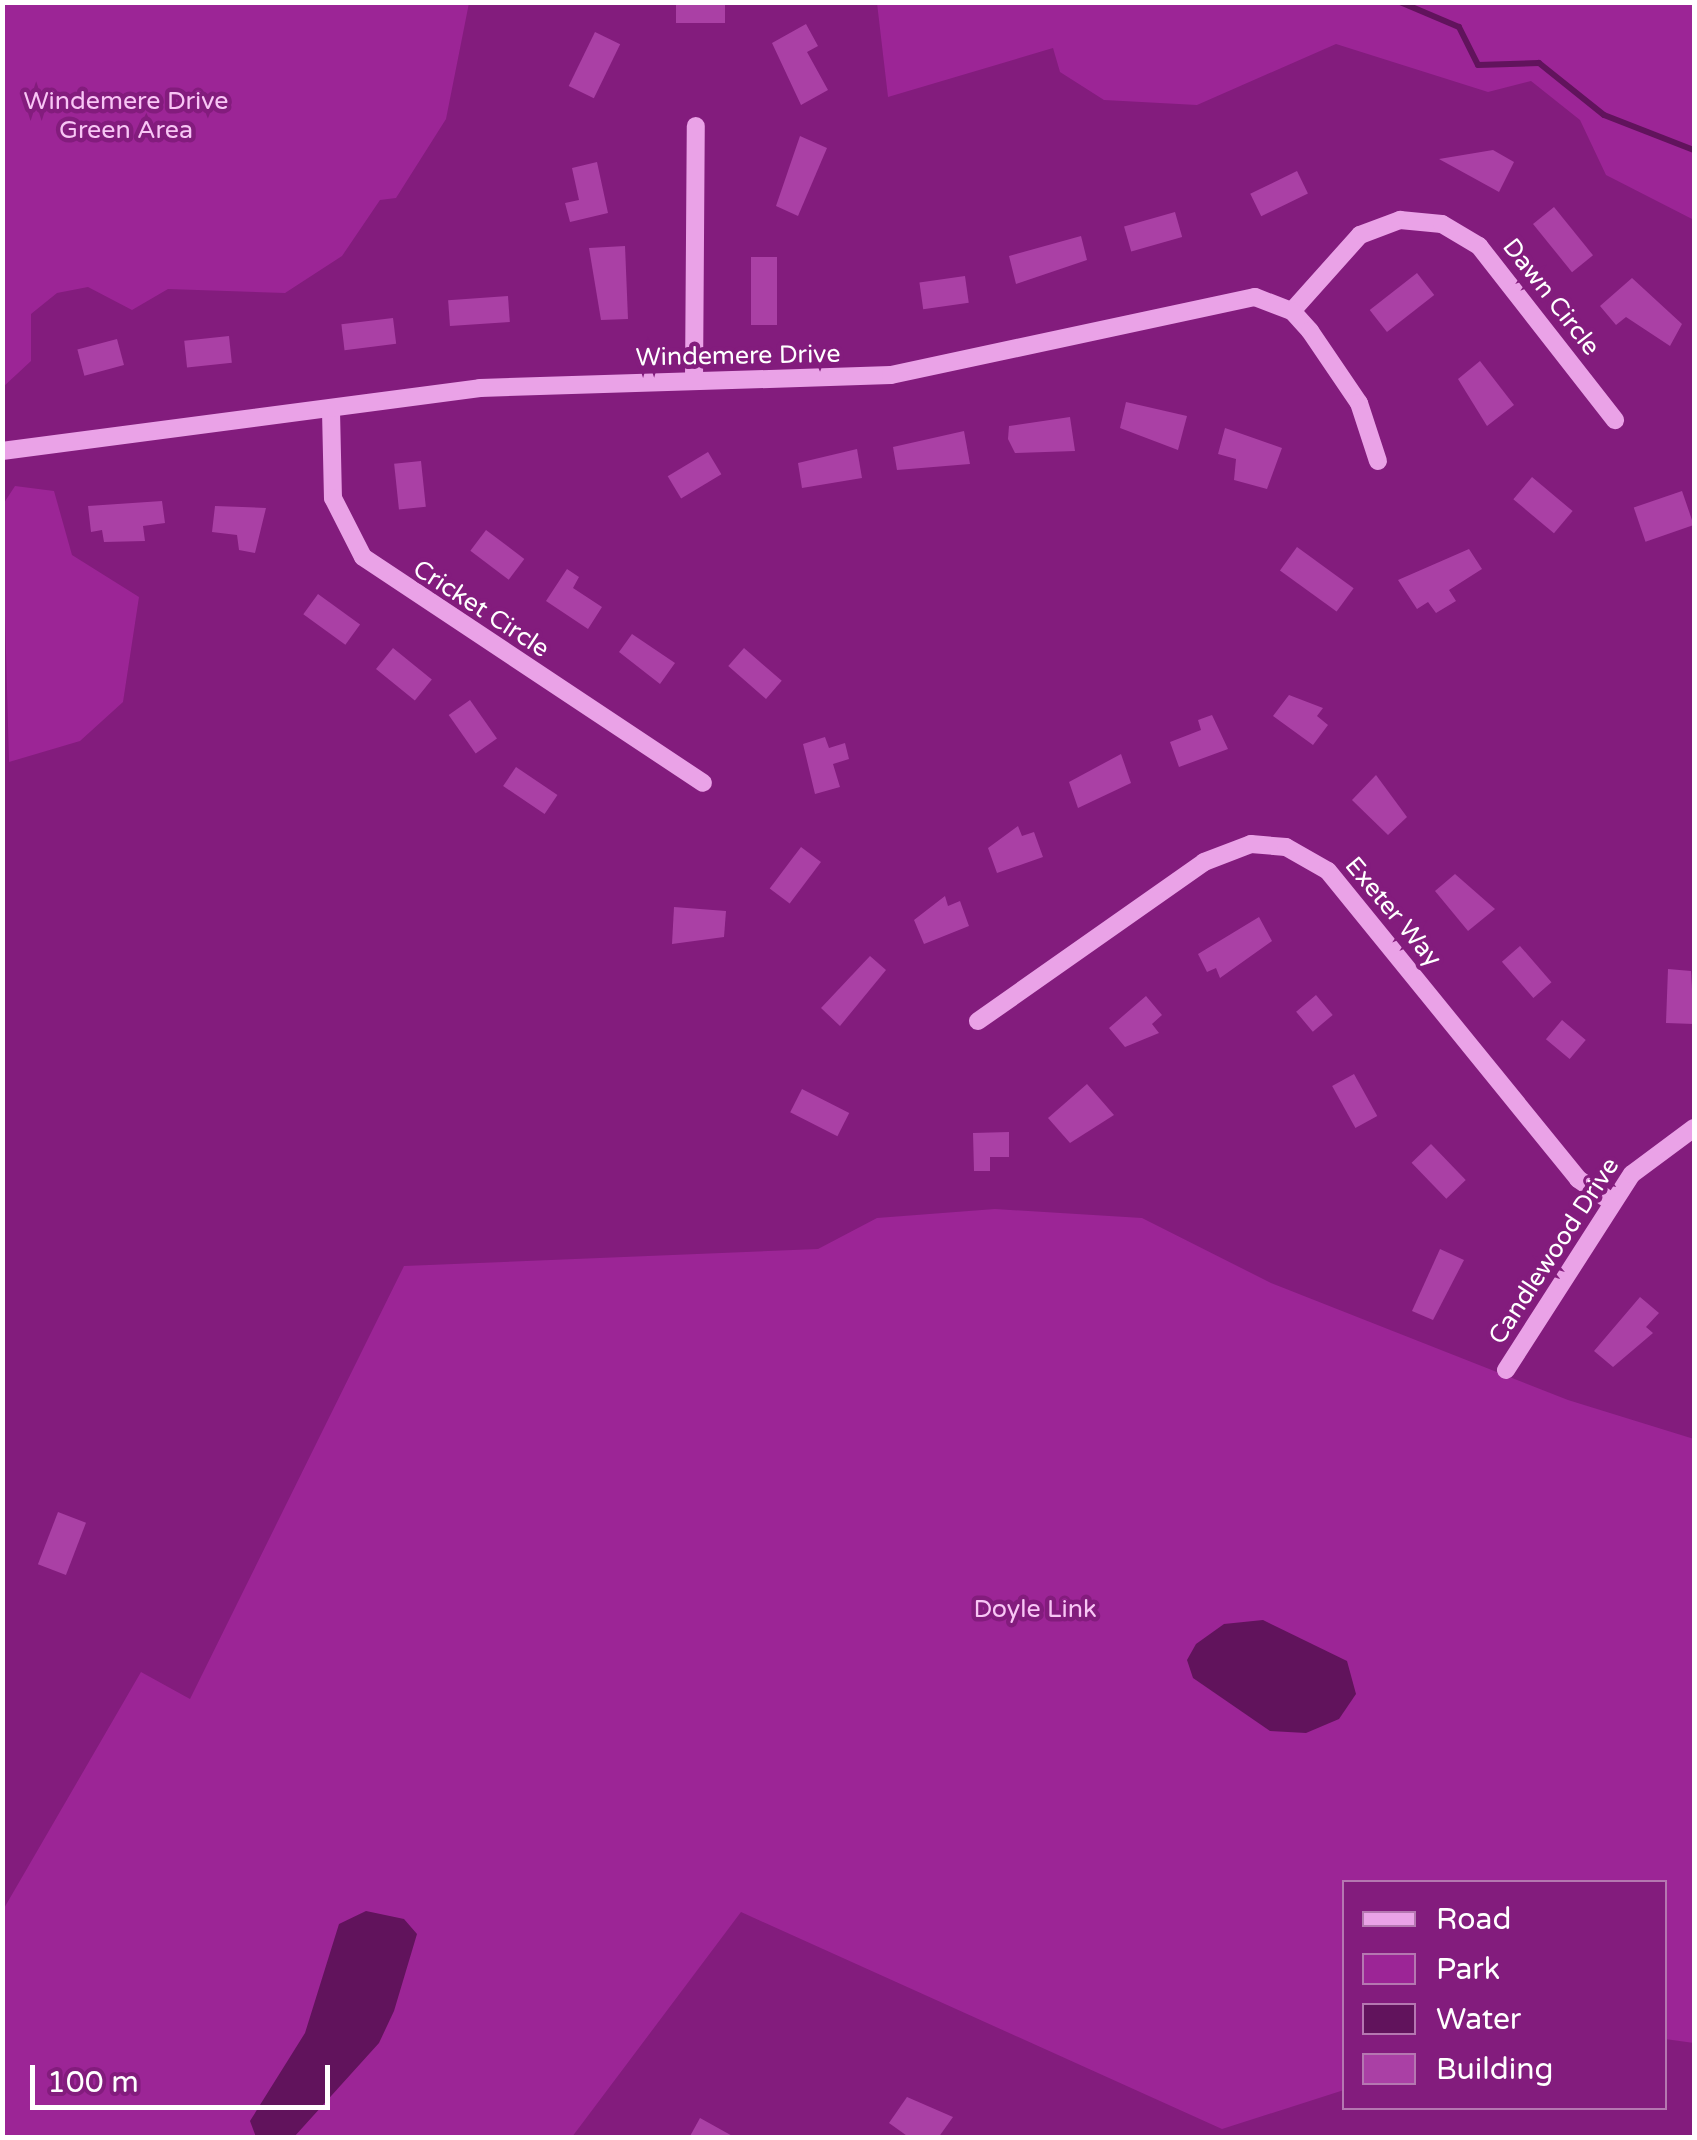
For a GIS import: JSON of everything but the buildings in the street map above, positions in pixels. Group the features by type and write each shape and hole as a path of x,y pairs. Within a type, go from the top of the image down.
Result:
{"street":[{"path":"694,381 696,126"},
{"name":"Dawn Circle","path":"1292,311 1360,235 1400,220 1442,224 1488,257 1615,420"},
{"name":"Windemere Drive","path":"2,451 330,411 480,388 891,375 1222,299 1266,299 1292,311"},
{"path":"1292,311 1359,402 1378,461"},
{"name":"Cricket Circle","path":"330,411 333,498 363,557 703,783"},
{"name":"Exeter Way","path":"978,1021 1204,862 1251,844 1286,846 1328,871 1578,1180 1612,1202"},
{"name":"Candlewood Drive","path":"1506,1370 1612,1202 1656,1148 1694,1128"}],"green space":[{"name":"Windemere Drive Green Area","path":"2,3 469,3 446,119 396,198 380,200 342,256 285,293 168,289 132,310 88,287 57,293 31,314 31,361 3,387"},
{"path":"877,3 1694,3 1694,220 1606,175 1580,120 1531,81 1488,92 1336,44 1197,105 1104,100 1060,72 1053,48 888,97"},
{"path":"15,486 54,491 72,555 139,597 123,702 80,741 9,762 2,506"},
{"name":"Doyle Link","path":"995,1209 1142,1218 1271,1283 1568,1400 1694,1439 1694,2043 1667,2039 1667,1880 1342,1880 1342,2091 1222,2129 741,1912 572,2137 3,2138 3,1910 141,1672 190,1699 404,1266 818,1249 877,1218"}],"water":[{"path":"1263,1620 1347,1661 1356,1694 1339,1719 1306,1733 1270,1731 1193,1678 1187,1660 1196,1644 1224,1624"},
{"path":"366,1911 404,1919 417,1934 394,2011 379,2043 294,2137 256,2137 250,2121 305,2033 339,1924"}],"waterway":[{"path":"1400,2 1459,27 1478,65 1539,63 1604,115 1694,150"}]}
